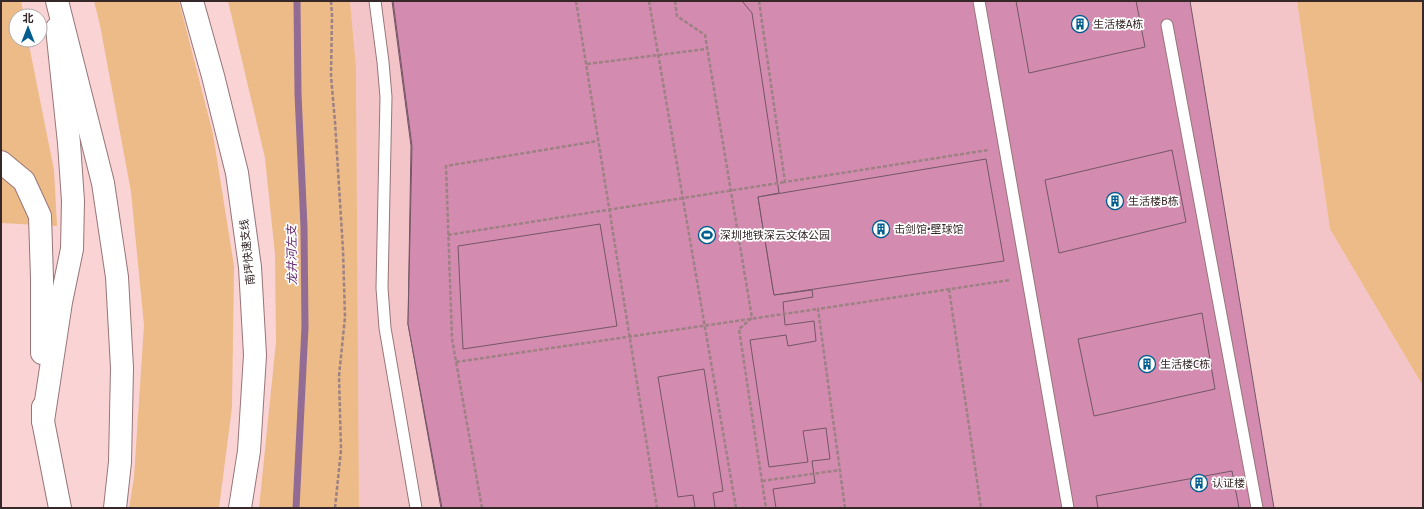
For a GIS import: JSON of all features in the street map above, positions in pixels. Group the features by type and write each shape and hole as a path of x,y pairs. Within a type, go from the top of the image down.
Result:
{"main road":[{"path":"43,421 61,302 72,249 74,201 55,1"},
{"path":"55,1 103,183 118,277 122,368 120,462 115,508"},
{"name":"南坪快速支线","path":"192,1 213,76 237,173 250,267 255,355 250,451 240,508"},
{"path":"1,162 24,181 40,216 43,421 60,508"}],"lane":[{"path":"375,1 386,97 382,288 385,328 416,508"},
{"path":"979,1 1068,508"},
{"path":"1167,25 1257,508"}],"path":[{"path":"331,1 331,76 343,250 345,317 339,376 341,450 335,508"},
{"path":"576,1 657,508"},
{"path":"649,1 736,508"},
{"path":"675,1 677,16 705,35 752,318"},
{"path":"760,1 785,182"},
{"path":"586,64 707,49"},
{"path":"482,508 452,339 446,166 598,141"},
{"path":"448,235 1005,148"},
{"path":"456,362 1027,277"},
{"path":"949,289 982,508"},
{"path":"818,309 845,508"},
{"path":"752,318 738,329 766,508"},
{"path":"762,481 840,470"}],"shaded area":[{"path":"1,1 21,1 22,8 8,8 8,48 30,48 54,170 57,226 1,223"},
{"path":"94,1 179,1 213,134 234,266 232,407 219,508 129,508 134,477 144,325 131,192 100,25"},
{"path":"228,1 350,1 356,67 359,508 259,508 276,342 275,254 265,158"},
{"path":"350,1 1297,1 1330,229 1423,386 1423,508 359,508 356,67"},
{"path":"1297,1 1423,1 1423,386 1330,229"}],"building":[{"name":"深圳地铁深云文体公园","path":"392,1 1190,1 1274,508 441,508 408,324 411,146"},
{"path":"393,1 742,1 752,13 779,193 758,197 774,295 812,290 813,297 783,302 785,325 814,321 816,341 788,346 786,335 750,340 769,467 808,462 803,431 826,428 830,459 812,461 815,483 773,489 776,508 442,508 408,324 412,146"},
{"name":"生活楼A栋","path":"1016,1 1136,1 1145,47 1029,73"},
{"name":"生活楼B栋","path":"1172,150 1186,222 1059,253 1045,180"},
{"name":"击剑馆•壁球馆","path":"986,159 1004,261 774,295 758,197"},
{"path":"600,224 617,326 463,349 458,246"},
{"name":"生活楼C栋","path":"1202,313 1215,389 1094,416 1078,339"},
{"path":"704,369 723,491 713,493 715,508 695,508 693,495 678,497 658,377"},
{"name":"认证楼","path":"1232,471 1239,508 1098,508 1096,496"}],"waterway":[{"name":"龙井河左支","path":"296,508 305,327 304,227 298,94 297,1"}],"place":[{"name":"生活楼A栋","path":"1080,24"},
{"name":"生活楼B栋","path":"1115,201"},
{"name":"击剑馆•壁球馆","path":"881,229"},
{"name":"深圳地铁深云文体公园","path":"707,235"},
{"name":"生活楼C栋","path":"1147,364"},
{"name":"认证楼","path":"1199,483"}]}
